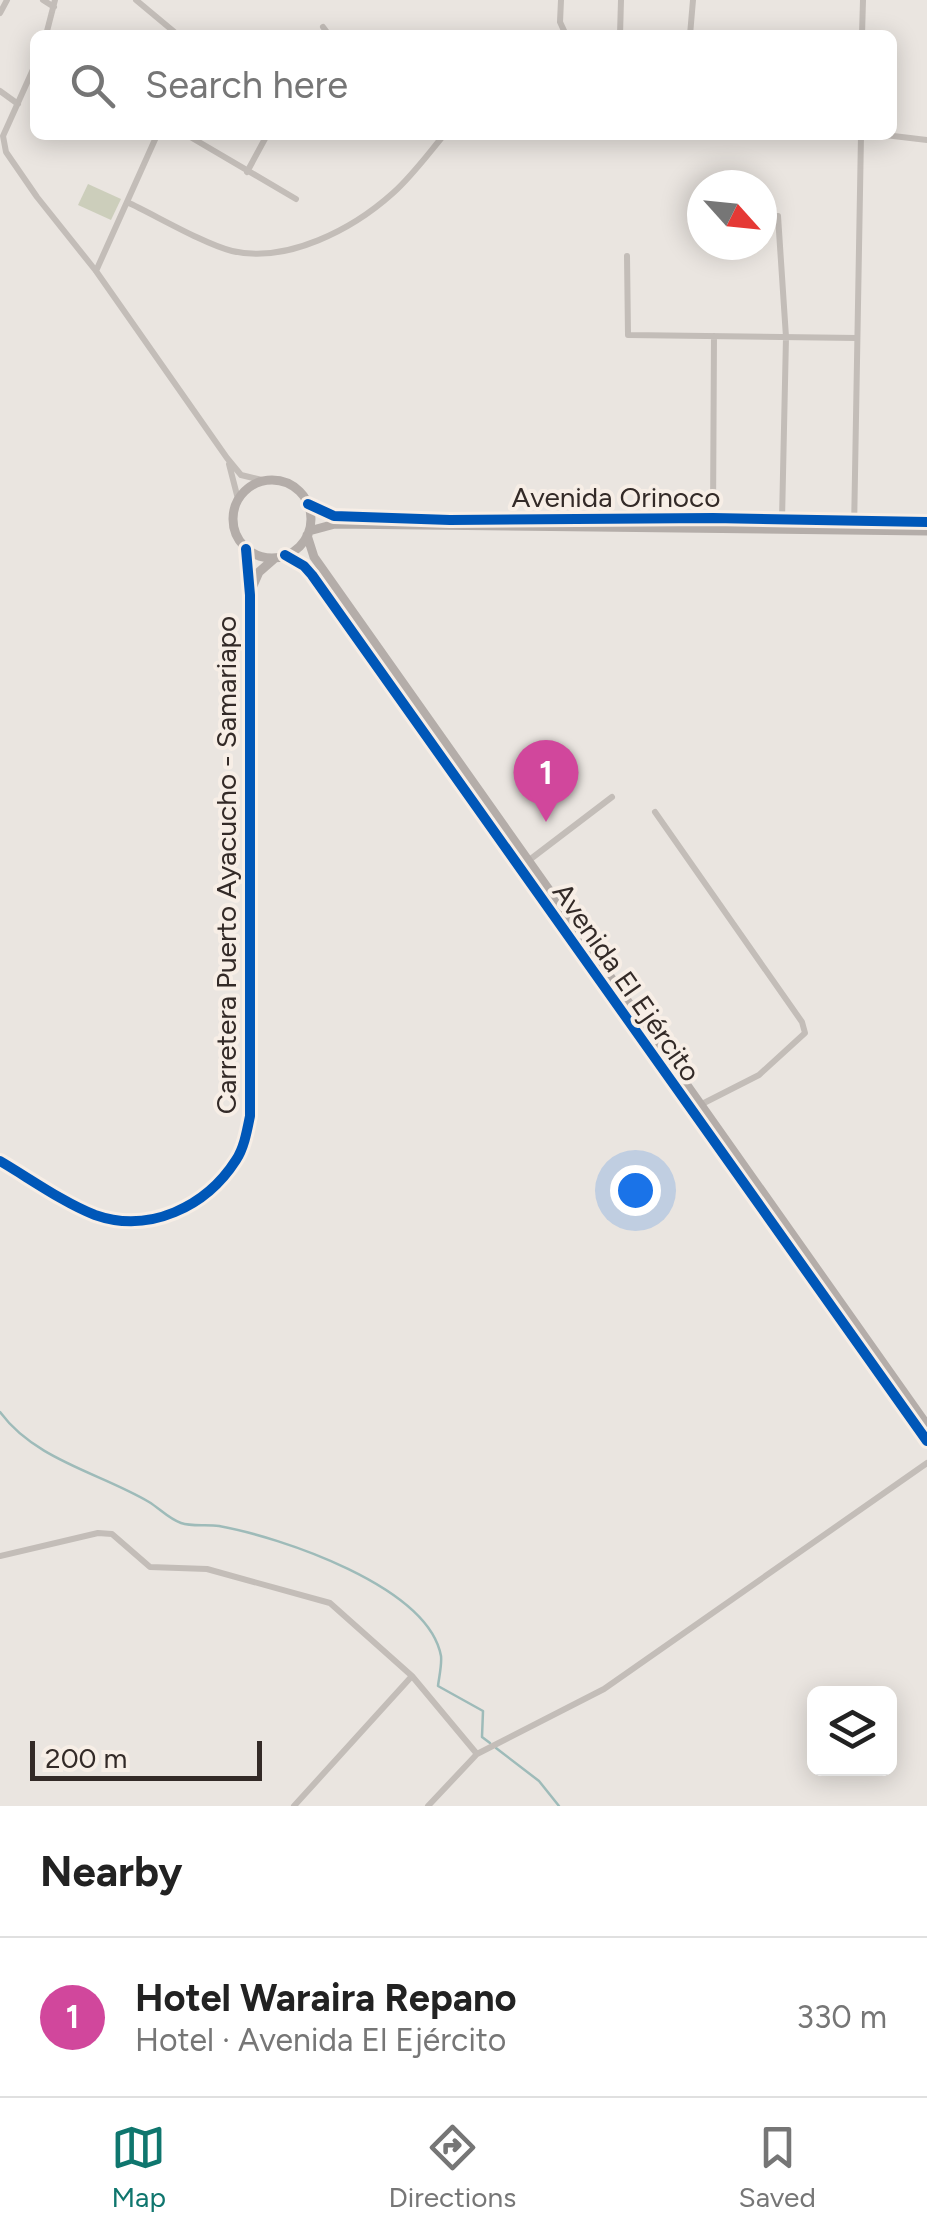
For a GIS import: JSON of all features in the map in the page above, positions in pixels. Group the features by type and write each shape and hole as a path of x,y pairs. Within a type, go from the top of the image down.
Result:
{"street":[{"path":"0,13 8,0"},
{"path":"43,0 54,4 47,30"},
{"path":"136,0 172,30"},
{"path":"562,0 560,22 564,30"},
{"path":"620,30 621,0"},
{"path":"690,30 692,0"},
{"path":"862,30 863,0"},
{"path":"30,76 2,136 6,152 241,475 285,482 303,494 308,504 308,533 298,547 280,556 265,557 246,548 234,526 238,499 227,458"},
{"path":"0,91 18,104"},
{"path":"897,136 927,140"},
{"path":"96,271 155,140"},
{"path":"195,140 296,199"},
{"path":"246,172 263,140"},
{"path":"127,202 230,250 266,254 296,249 348,224 393,194 440,140"},
{"path":"854,526 861,140"},
{"path":"778,216 786,337 782,520"},
{"path":"627,256 628,334 857,338"},
{"path":"713,518 714,336"},
{"path":"238,499 248,487 262,480"},
{"name":"Avenida Orinoco","path":"308,504 334,516 460,520 713,518 927,531"},
{"name":"Avenida Orinoco","path":"308,533 335,524 854,526 927,522"},
{"name":"Avenida El Ejército","path":"308,533 314,556 927,1425"},
{"name":"Carretera Puerto Ayacucho - Samariapo","path":"0,1161 96,1215 127,1220 158,1219 183,1209 206,1196 238,1158 250,1116 250,595 246,548"},
{"name":"Carretera Puerto Ayacucho - Samariapo","path":"250,595 259,572 280,556"},
{"name":"Avenida El Ejército","path":"280,556 304,566 312,575 927,1442"},
{"path":"528,861 612,798"},
{"path":"655,812 802,1022 805,1032 759,1075 700,1105"},
{"path":"428,1806 477,1754 604,1689 927,1463"},
{"path":"0,1556 98,1533 112,1534 150,1567 207,1569 330,1603 412,1676 477,1754"},
{"path":"294,1806 412,1676"}],"green space":[{"path":"88,184 121,199 111,220 78,205"}],"waterway":[{"path":"0,1412 14,1428 50,1454 149,1502 177,1521 219,1526 278,1541 381,1587 409,1608 430,1631 441,1656 438,1686 483,1711 482,1737 490,1743"},
{"path":"496,1748 539,1781 559,1806"}],"cycle path":[{"path":"308,504 334,516 450,520 713,518 927,522"},
{"path":"0,1161 83,1210 115,1220 136,1221 174,1212 192,1203 224,1177 241,1150 250,1116 250,595 246,549"},
{"path":"285,555 312,575 927,1441"}],"place":[{"name":"Hotel Waraira Repano","path":"546,822"}]}
